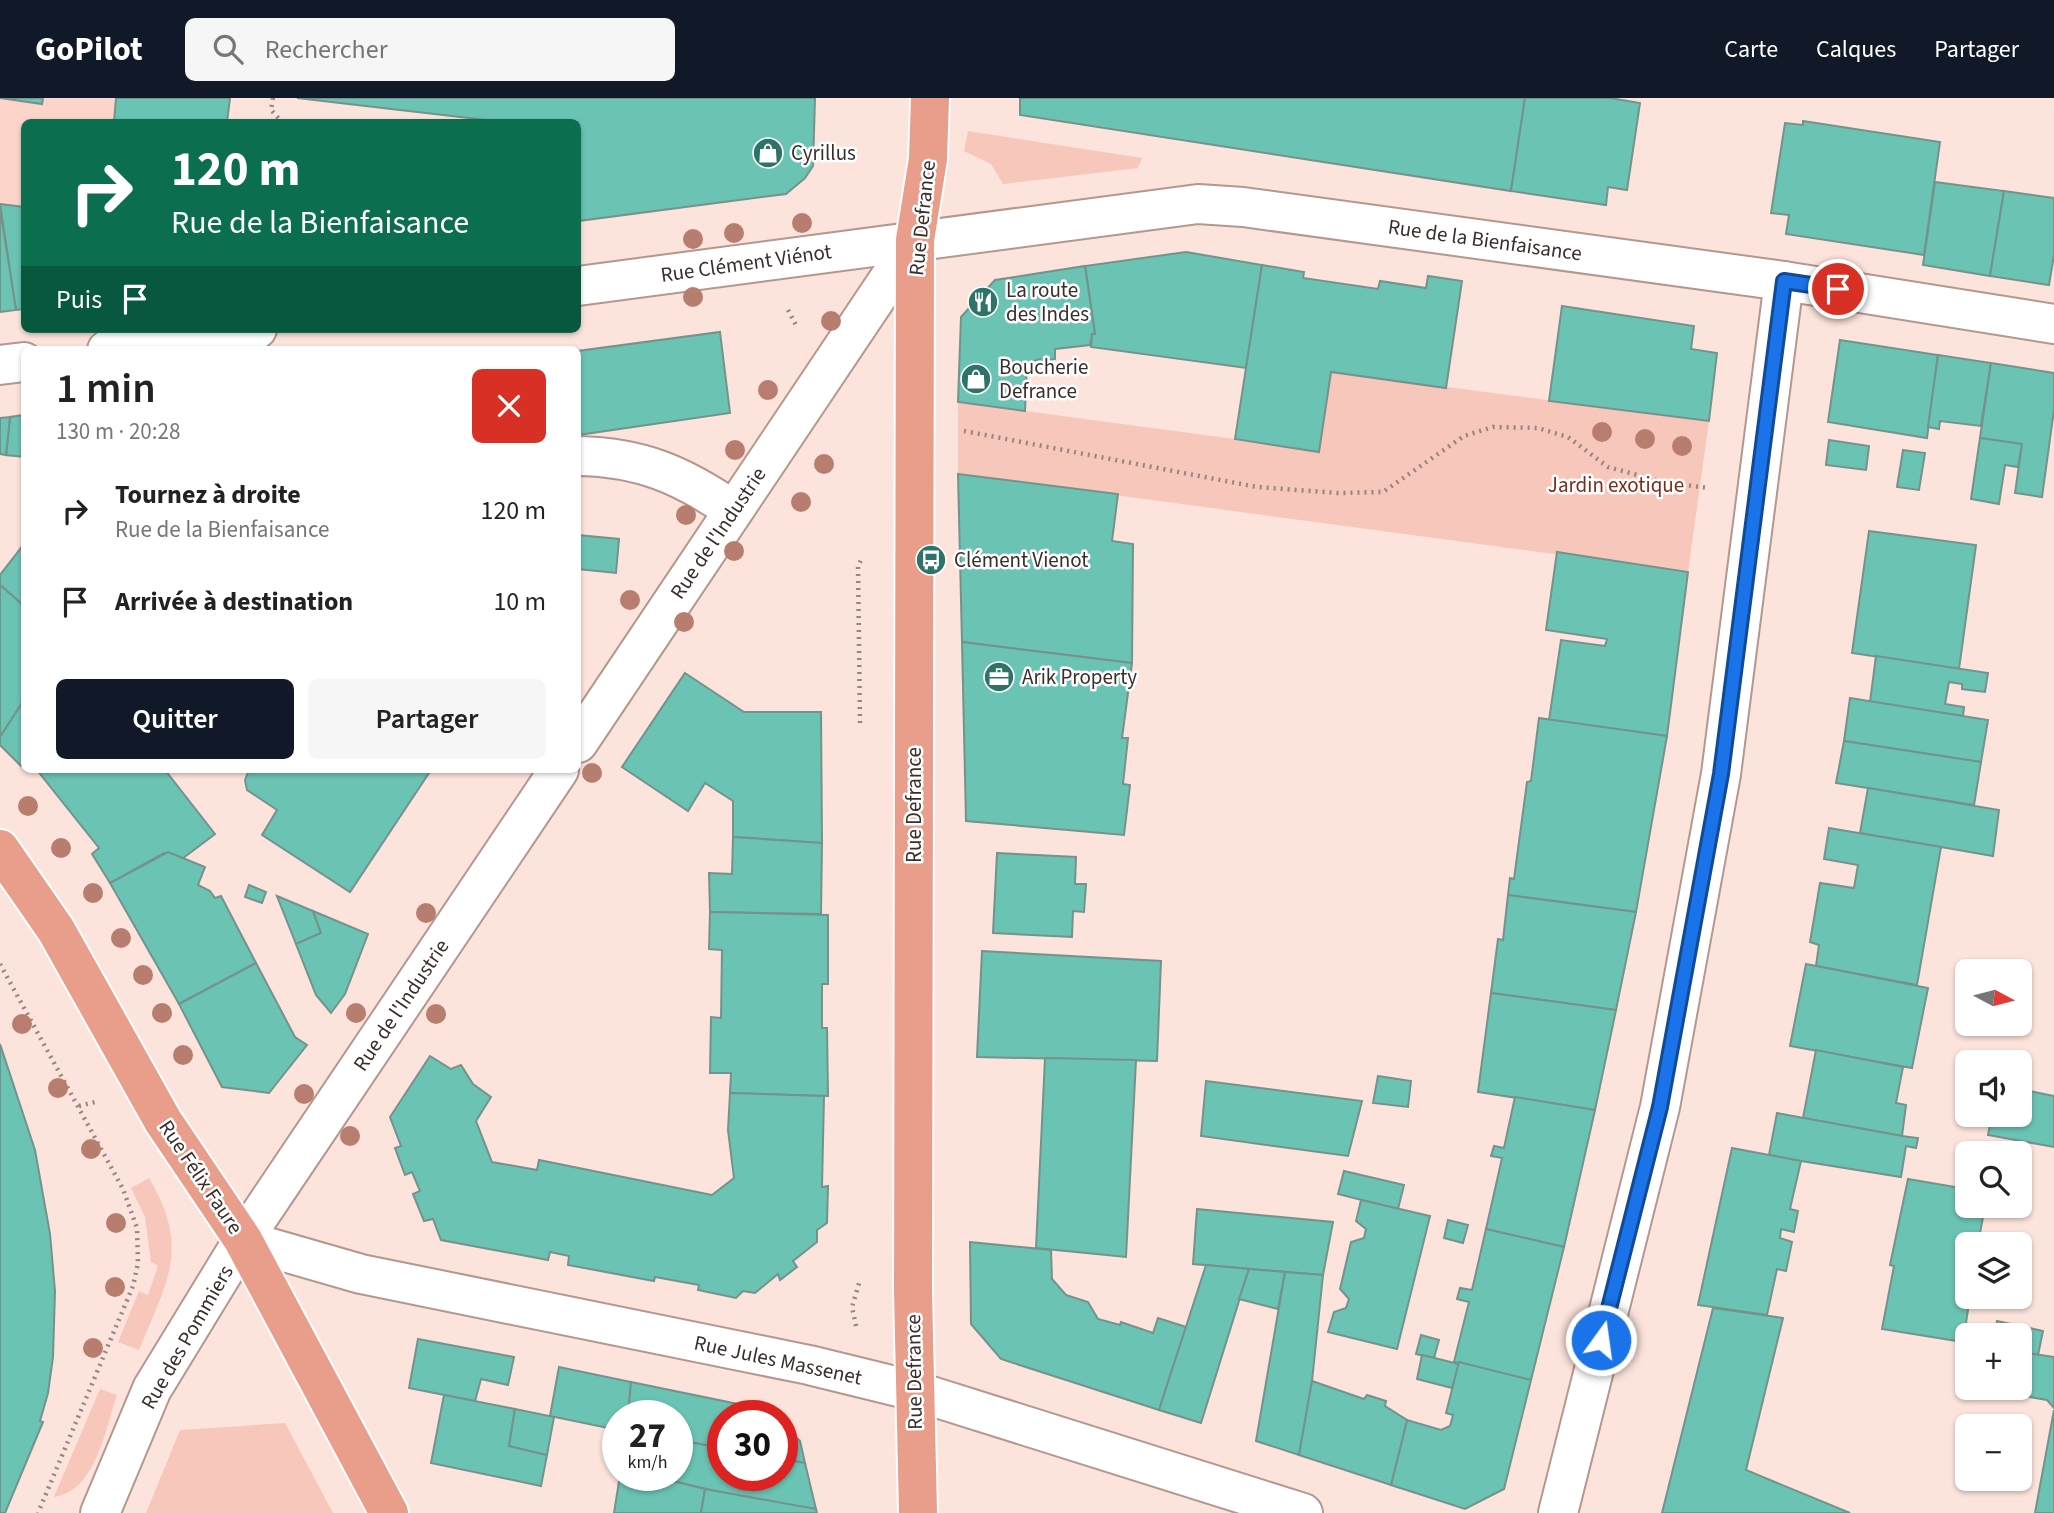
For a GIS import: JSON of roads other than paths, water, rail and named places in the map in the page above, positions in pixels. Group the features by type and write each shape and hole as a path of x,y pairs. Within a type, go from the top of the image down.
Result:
{"main road":[{"name":"Rue Defrance","path":"918,1513 915,1391 915,240 928,159 930,98"},
{"name":"Rue Félix Faure","path":"0,849 56,930 163,1121 243,1240 389,1513"}],"street":[{"name":"Rue de la Bienfaisance","path":"915,240 1209,205 1243,206 1784,281 2054,324"},
{"name":"Rue Clément Viénot","path":"581,286 915,240"},
{"name":"Rue de l'Industrie","path":"581,738 915,240"},
{"path":"1558,1513 1663,1094 1721,774 1784,281"},
{"path":"136,346 228,333"},
{"path":"0,365 21,362"},
{"path":"581,456 618,459 674,475 692,482 733,510"},
{"name":"Rue de l'Industrie","path":"243,1240 557,773"},
{"name":"Rue Jules Massenet","path":"243,1240 361,1274 808,1365 915,1391 1303,1513"},
{"name":"Rue des Pommiers","path":"100,1513 152,1389 243,1240"}],"place":[{"name":"Cyrillus","path":"768,153"},
{"name":"La route des Indes","path":"983,302"},
{"name":"Boucherie Defrance","path":"976,379"},
{"name":"Clément Vienot","path":"931,560"},
{"name":"Arik Property","path":"999,677"}],"park label":[{"name":"Jardin exotique","path":"1616,485"}]}
